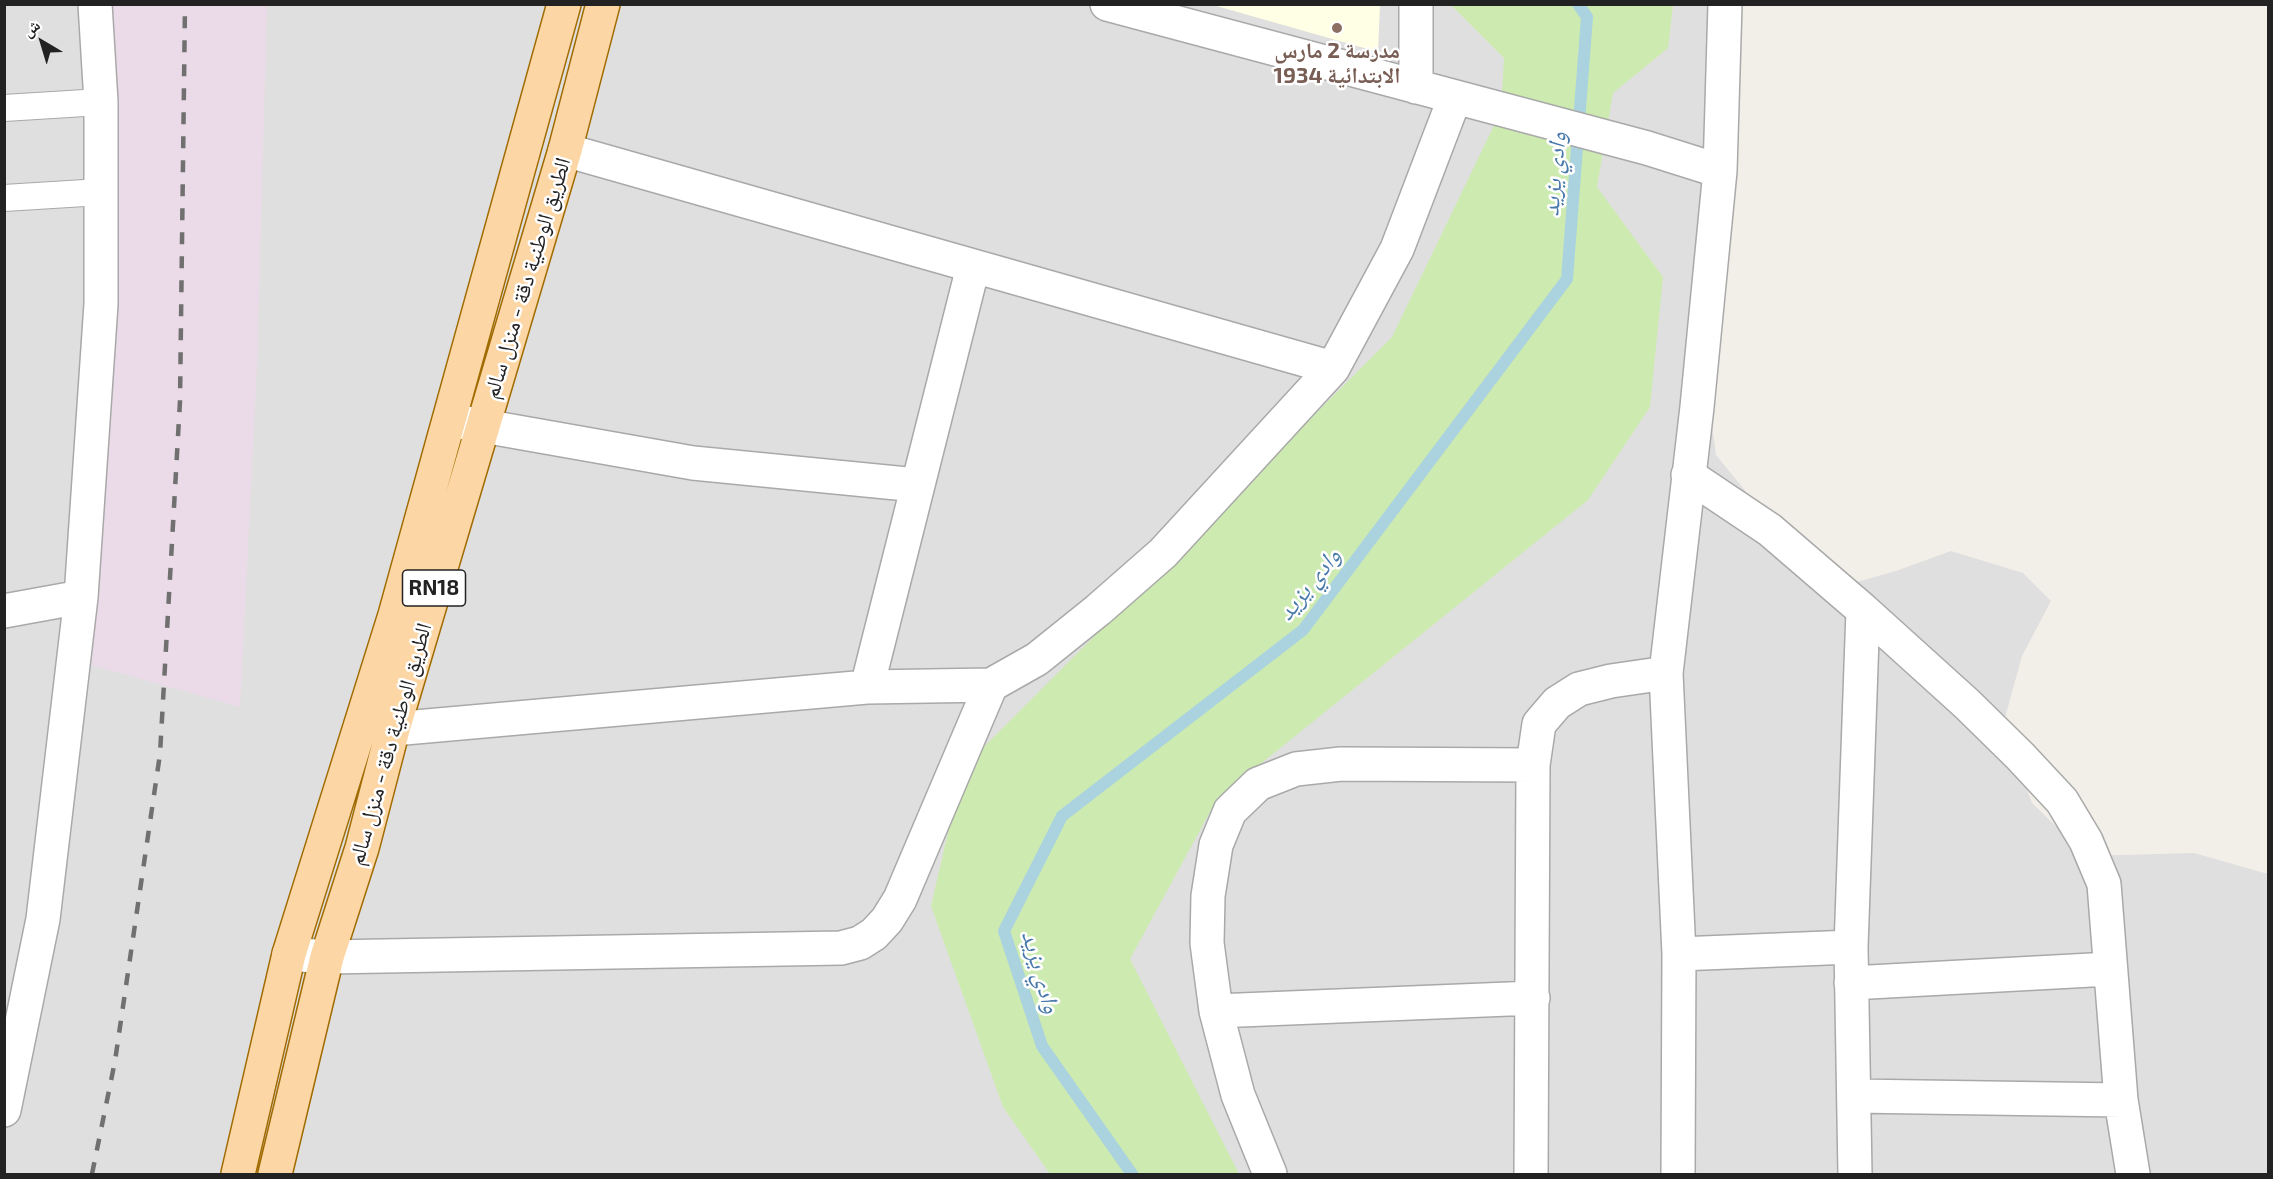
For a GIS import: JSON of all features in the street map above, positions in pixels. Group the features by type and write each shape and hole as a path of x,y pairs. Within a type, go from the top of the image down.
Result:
{"main road":[{"name":"الطريق الوطنية دقة - منزل سالم","path":"238,1174 289,954 394,615 564,4"},
{"name":"الطريق الوطنية دقة - منزل سالم","path":"275,1174 327,957 362,848 393,729 565,150 603,4"}],"street":[{"path":"4,1110 43,919 81,597 101,304 101,102 95,4"},
{"path":"1107,4 1647,148 1720,171"},
{"path":"1416,4 1416,87"},
{"path":"1678,1174 1678,954 1666,673 1720,171 1725,4"},
{"path":"393,729 867,687 991,685 1037,659 1098,610 1162,553 1333,368 1397,249 1467,100"},
{"path":"4,108 101,102"},
{"path":"565,150 1333,368"},
{"path":"4,198 100,192"},
{"path":"867,687 916,485 973,267"},
{"path":"449,420 693,464 916,485"},
{"path":"1688,475 1770,530 1863,610 1967,704 2062,801 2086,841 2104,884 2121,1100 2133,1174"},
{"path":"4,611 81,597"},
{"path":"1855,1174 1851,947 1863,610"},
{"path":"1532,1174 1533,765 1539,724 1557,703 1579,688 1666,673"},
{"path":"289,954 327,957 841,948 860,943 874,934 887,920 900,899 991,685"},
{"path":"1270,1174 1238,1095 1216,1011 1208,943 1208,896 1216,845 1230,810 1258,784 1296,769 1341,764 1533,765"},
{"path":"1678,954 1851,947"},
{"path":"1851,983 2110,969"},
{"path":"1216,1011 1533,998"},
{"path":"1854,1096 2121,1100"}],"shaded area":[{"path":"5,5 1734,5 1708,395 1716,455 1769,520 1835,588 1896,571 1951,551 2023,573 2051,601 2022,656 2003,725 2032,803 2087,856 2194,853 2268,874 2268,1174 5,1174"},
{"path":"107,5 267,5 257,365 240,707 88,664"},
{"name":"مدرسة 2 مارس 1934 الابتدائية","path":"1213,5 1380,5 1378,52"}],"green space":[{"path":"1451,5 1673,5 1668,48 1613,93 1597,187 1663,277 1650,407 1588,500 1217,799 1130,959 1239,1174 1050,1174 1003,1107 931,906 963,768 1392,337 1501,111 1504,58"}],"waterway":[{"name":"وادي يزيد","path":"1132,1174 1042,1046 1004,931 1062,816 1303,630 1567,279 1587,17 1578,4"}],"railway":[{"path":"92,1174 115,1061 160,754 180,401 185,4"}],"place":[{"name":"مدرسة 2 مارس 1934 الابتدائية","path":"1337,28"}]}
